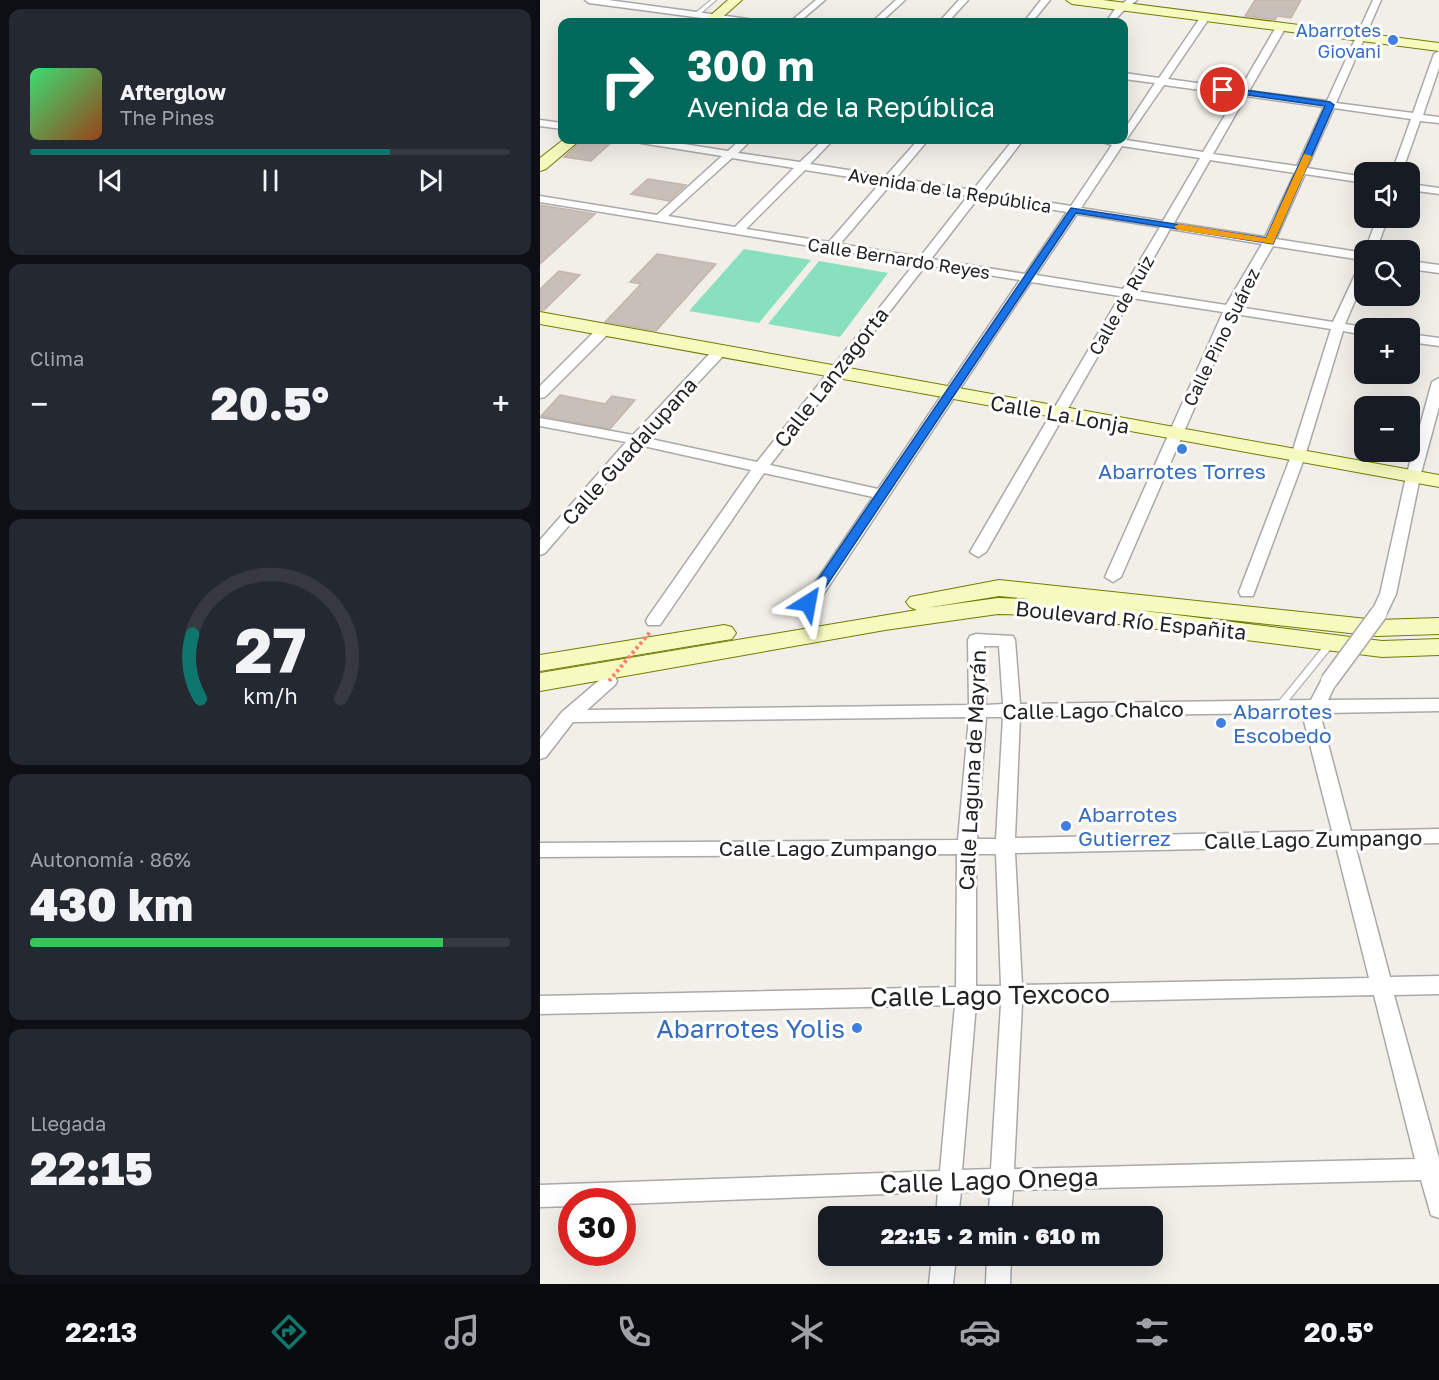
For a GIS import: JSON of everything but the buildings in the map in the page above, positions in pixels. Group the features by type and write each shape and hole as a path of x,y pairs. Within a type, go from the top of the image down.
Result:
{"main road":[{"path":"714,18 736,0"},
{"path":"1072,0 1130,4 1205,17 1439,47"},
{"path":"540,166 567,144"},
{"name":"Calle La Lonja","path":"540,318 1058,414 1439,481"},
{"name":"Boulevard Río Españita","path":"540,663 999,588 1377,628 1439,626"},
{"name":"Boulevard Río Españita","path":"540,682 885,622 998,606 1046,607 1382,649 1439,647"}],"street":[{"path":"589,0 706,18"},
{"path":"799,18 821,0"},
{"path":"881,18 902,0"},
{"path":"947,18 964,0"},
{"path":"1031,18 1046,0"},
{"name":"Calle Pino Suárez","path":"1113,576 1231,308 1269,242 1377,0"},
{"path":"1113,18 1118,11 1130,4"},
{"path":"1128,130 1205,17"},
{"name":"Calle de Ruiz","path":"978,552 1281,27"},
{"path":"1401,162 1439,54"},
{"path":"1128,77 1439,120"},
{"path":"540,123 558,125"},
{"path":"1128,140 1208,156 1354,178"},
{"name":"Avenida de la República","path":"671,144 1354,255"},
{"path":"659,219 742,144"},
{"path":"738,231 824,144"},
{"path":"831,247 920,144"},
{"name":"Calle Lanzagorta","path":"652,626 759,469 1015,144"},
{"path":"808,603 1119,144"},
{"path":"1420,188 1439,191"},
{"name":"Calle Bernardo Reyes","path":"540,199 1027,279 1231,308 1354,329"},
{"path":"1420,267 1439,270"},
{"path":"1247,592 1298,456 1338,326 1354,289"},
{"path":"540,394 604,330"},
{"path":"1420,339 1439,342"},
{"name":"Calle Guadalupana","path":"540,550 636,440 719,352"},
{"path":"1439,382 1413,477 1388,594 1379,613 1329,681 1316,708 1313,721 1382,987 1434,1169 1439,1207"},
{"path":"540,422 636,440 759,469 881,494"},
{"name":"Calle Laguna de Mayrán","path":"948,1206 966,996 967,847 978,711 976,640 1007,640 1012,710 1005,846 1012,995 1001,1206"},
{"path":"540,752 568,716 609,681"},
{"name":"Calle Lago Chalco","path":"568,716 1439,705"},
{"name":"Calle Lago Zumpango","path":"540,850 967,847 1439,836"},
{"name":"Calle Lago Texcoco","path":"540,1005 1439,986"},
{"name":"Calle Lago Onega","path":"540,1196 950,1180 1434,1169"},
{"path":"941,1284 943,1266"},
{"path":"998,1284 999,1266"}],"lane":[{"path":"696,15 714,0"},
{"path":"1278,708 1326,649"}],"path":[{"path":"609,681 652,626"}],"green space":[{"path":"744,249 811,260 759,323 689,311"},
{"path":"819,261 888,273 840,337 768,324"}],"slow traffic":[{"path":"1179,227 1269,242 1307,156"}],"place":[{"name":"Abarrotes Giovani","path":"1393,40"},
{"name":"Abarrotes Torres","path":"1182,449"},
{"name":"Abarrotes Escobedo","path":"1221,723"},
{"name":"Abarrotes Gutierrez","path":"1066,826"},
{"name":"Abarrotes Yolis","path":"857,1028"}],"route":[{"path":"808,603 1074,210 1269,242 1330,105 1223,90"}]}
